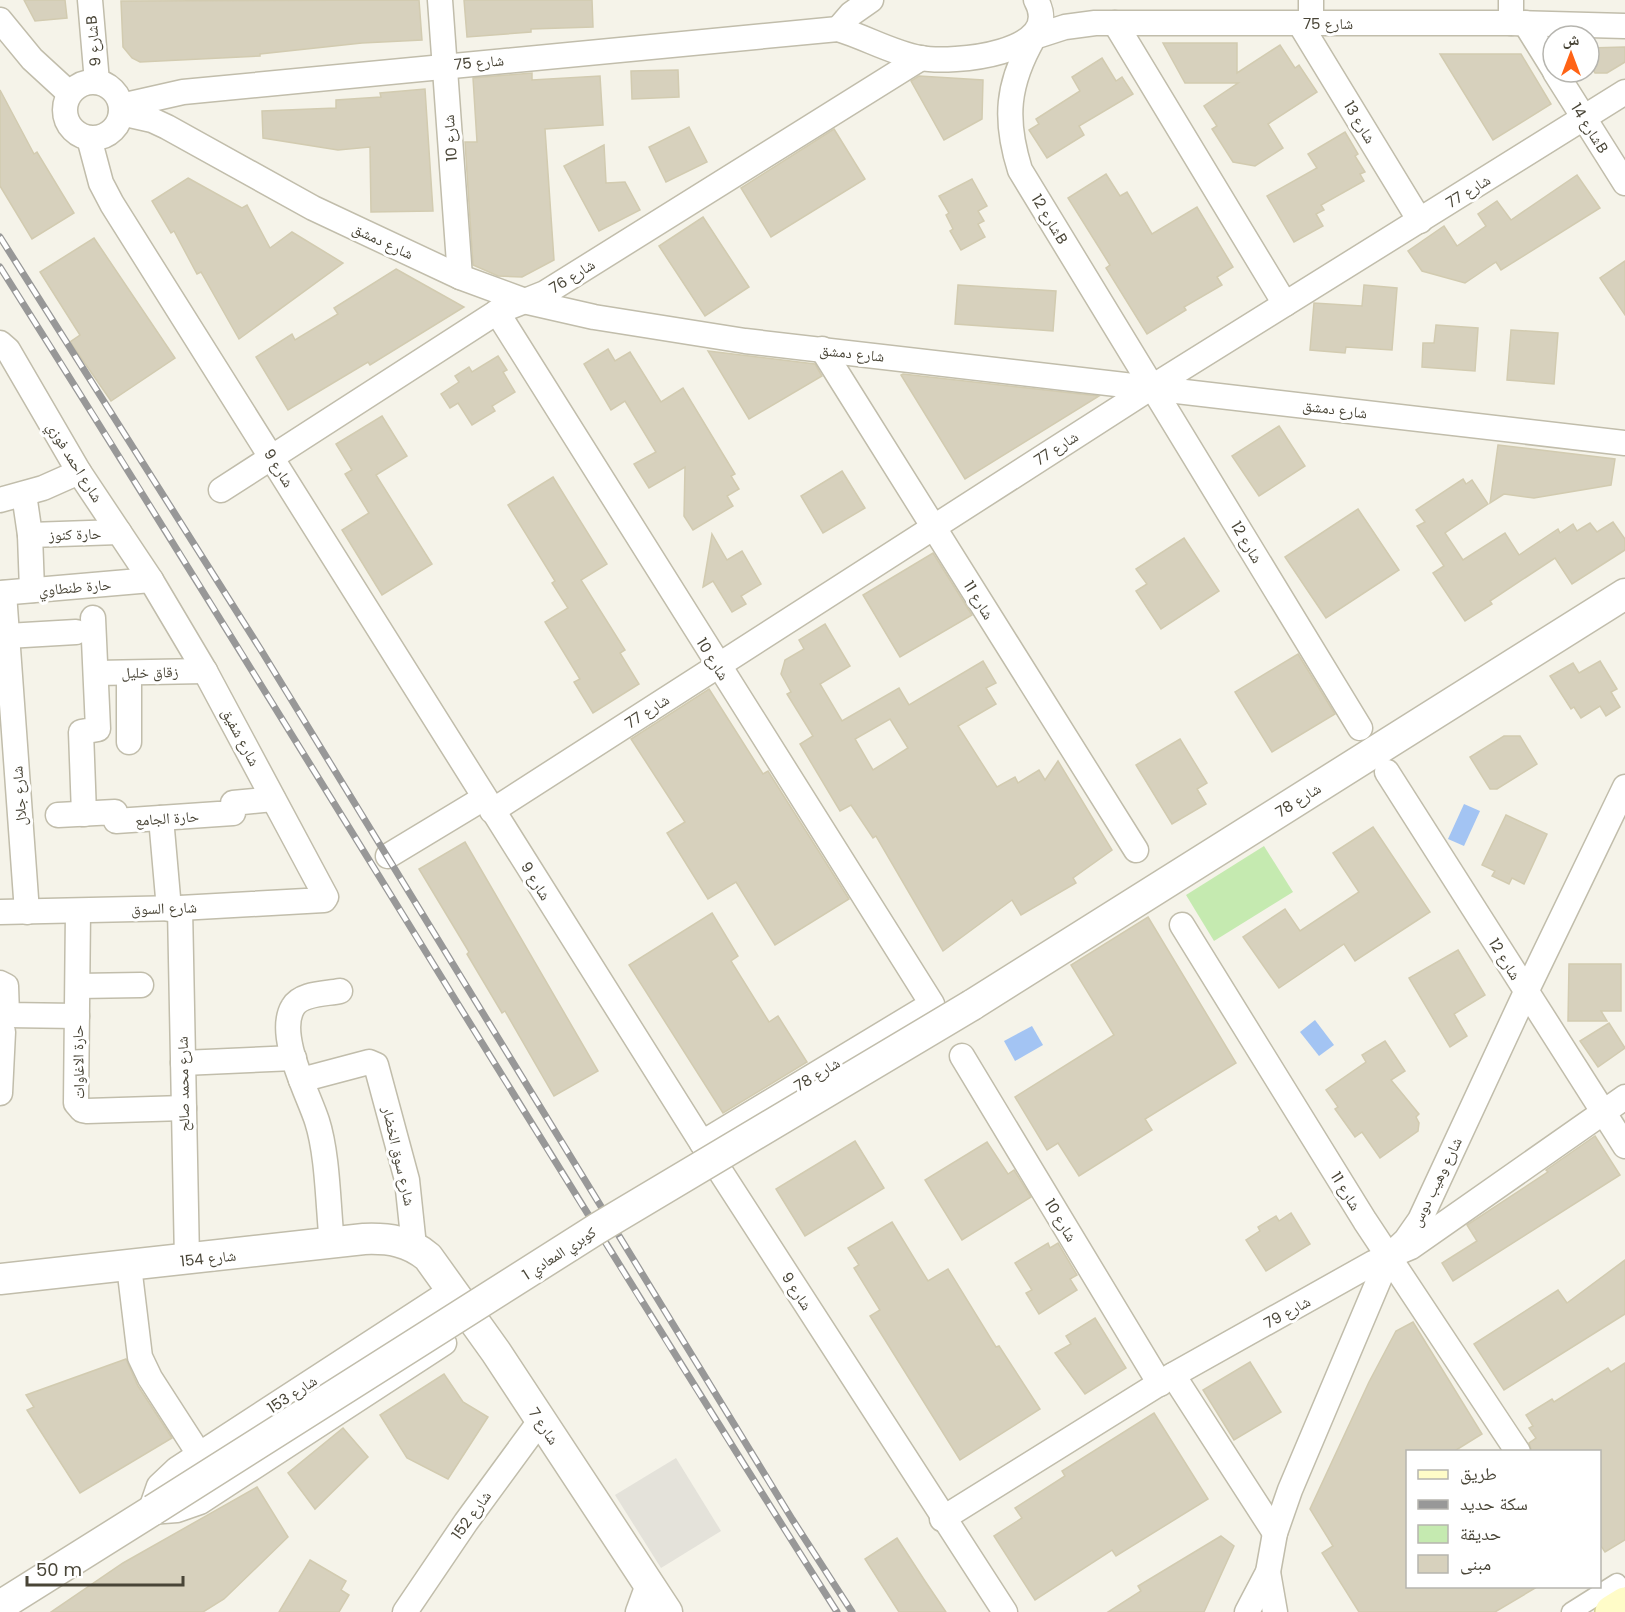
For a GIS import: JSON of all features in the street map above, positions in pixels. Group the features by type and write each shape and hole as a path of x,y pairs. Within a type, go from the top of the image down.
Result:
{"street":[{"name":"شارع 9B","path":"90,0 97,82"},
{"name":"شارع 10","path":"440,0 460,277"},
{"path":"838,29 851,14 872,0"},
{"path":"1034,37 1040,23 1040,7 1036,0"},
{"path":"1516,15 1541,51"},
{"name":"شارع 75","path":"121,110 183,92 838,29 921,58 983,56 1065,27 1115,23 1307,16 1516,15 1625,26"},
{"name":"شارع 13","path":"1307,16 1420,221"},
{"path":"0,20 32,59 69,93"},
{"path":"1115,23 1286,304"},
{"name":"شارع 12B","path":"1034,37 1020,61 1012,88 1009,116 1012,144 1020,170 1152,387"},
{"name":"شارع 76","path":"221,490 496,312 528,302 921,58"},
{"path":"97,82 113,90 121,110 119,122 107,135 89,138 77,135 64,116 64,104 69,93 77,86 97,82"},
{"name":"شارع 14B","path":"1563,84 1625,183"},
{"name":"شارع 77","path":"388,856 488,804 717,665 1152,387 1625,92"},
{"name":"شارع دمشق","path":"121,110 167,127 313,208 460,277 528,302 670,331 1625,443"},
{"name":"شارع 9","path":"89,138 101,183 112,204 702,1143 942,1519 1005,1612"},
{"name":"شارع 10","path":"496,312 932,1004"},
{"name":"شارع احمد فوزي","path":"0,343 8,350 79,472 151,580"},
{"name":"شارع 11","path":"822,349 1136,850"},
{"name":"شارع 12","path":"1152,387 1360,728"},
{"path":"0,500 24,494 79,472"},
{"path":"24,494 30,535 32,590"},
{"name":"حارة كنوز","path":"30,535 119,532"},
{"name":"حارة طنطاوي","path":"2,593 151,580"},
{"name":"شارع شفيق","path":"151,580 205,671 325,897"},
{"name":"شارع جلال","path":"2,593 7,636 5,681 27,912"},
{"name":"شارع 78","path":"972,1005 1625,594"},
{"path":"7,636 85,625 96,674 98,729 81,732 84,814"},
{"name":"زقاق خليل","path":"96,674 205,671"},
{"path":"129,673 129,742"},
{"name":"شارع 12","path":"1387,772 1625,1146"},
{"name":"شارع وهيب دوس","path":"1247,1612 1268,1572 1275,1533 1290,1490 1389,1256 1406,1240 1420,1220 1625,787"},
{"name":"حارة الجامع","path":"58,815 115,812 116,821 233,813 233,803 273,799"},
{"name":"شارع محمد صالح","path":"162,818 175,908 183,1063 187,1260"},
{"name":"شارع السوق","path":"0,912 175,908 324,900 325,897"},
{"name":"حارة الاغاوات","path":"78,911 76,1098 82,1110 184,1108"},
{"name":"شارع 11","path":"1182,925 1359,1211 1517,1450"},
{"path":"3,984 7,1015 77,1016"},
{"path":"78,986 141,985"},
{"path":"332,1244 320,1131 298,1069 290,1022 292,1008 303,998 340,991"},
{"name":"شارع 78","path":"702,1143 932,1004"},
{"name":"كوبري المعادي 1","path":"151,1511 598,1228 972,1005"},
{"path":"0,1094 3,1032"},
{"name":"شارع 10","path":"962,1056 1166,1380 1275,1533"},
{"name":"شارع سوق الخضار","path":"298,1069 369,1062 377,1066 407,1180 414,1246"},
{"path":"183,1063 298,1069"},
{"name":"شارع 79","path":"942,1519 1166,1380 1431,1234 1625,1097"},
{"name":"شارع 154","path":"0,1279 382,1239 414,1246"},
{"name":"شارع 7","path":"414,1246 429,1257 452,1290 668,1612"},
{"path":"129,1266 140,1357 150,1378 199,1454"},
{"name":"شارع 153","path":"151,1511 159,1486 167,1477 452,1290"},
{"path":"0,1605 151,1511 177,1510 200,1502 474,1323"},
{"name":"شارع 152","path":"405,1612 465,1522 540,1421"},
{"path":"1268,1572 1275,1612"},
{"path":"638,1612 649,1582"},
{"path":"1571,1612 1618,1600"}],"shaded area":[{"path":"676,1458 721,1531 661,1568 615,1495"}],"green space":[{"path":"1264,846 1293,892 1214,941 1186,895"}],"water":[{"path":"1464,804 1480,811 1464,846 1448,839"},
{"path":"1315,1020 1334,1045 1319,1056 1300,1032"},
{"path":"1032,1026 1043,1045 1015,1061 1004,1041"}],"building":[{"path":"24,0 65,0 67,18 35,21"},
{"path":"419,0 422,40 362,43 260,54 260,56 140,62 132,58 123,47 121,1"},
{"path":"464,0 592,0 593,27 531,29 531,32 467,37"},
{"path":"1163,43 1237,43 1237,73 1280,45 1295,68 1299,65 1317,92 1268,124 1283,148 1255,166 1233,162 1212,129 1217,126 1204,106 1238,83 1185,83"},
{"path":"1625,47 1625,62 1607,73 1601,73 1601,48"},
{"path":"1440,54 1521,54 1551,104 1493,140"},
{"path":"1102,58 1116,81 1122,77 1133,94 1079,126 1084,135 1047,158 1029,130 1039,124 1036,119 1080,91 1072,77"},
{"path":"678,70 679,97 632,99 631,71"},
{"path":"532,73 532,80 600,76 603,125 545,129 554,260 522,277 498,276 473,265 465,142 477,142 473,78"},
{"path":"919,76 983,80 982,119 944,140 911,81"},
{"path":"425,89 433,211 371,212 370,147 338,150 263,138 262,111 336,108 336,100 381,97 380,93"},
{"path":"0,90 34,154 37,152 74,213 32,239 0,186"},
{"path":"689,127 707,162 666,182 649,147"},
{"path":"834,129 865,179 771,237 741,188"},
{"path":"1345,132 1365,172 1360,174 1364,181 1321,205 1324,210 1316,214 1323,226 1294,242 1267,196 1317,168 1308,154"},
{"path":"604,145 606,183 625,182 640,210 599,231 564,166"},
{"path":"1106,174 1120,196 1127,192 1152,234 1197,207 1233,267 1217,277 1222,285 1184,307 1186,310 1147,334 1106,268 1110,265 1068,198"},
{"path":"1577,175 1600,208 1501,270 1496,262 1465,283 1422,271 1408,251 1444,226 1457,246 1486,226 1478,214 1497,201 1511,220"},
{"path":"188,178 242,208 247,205 270,248 292,232 343,263 239,339 201,272 197,274 174,231 171,233 152,201"},
{"path":"972,179 987,206 978,211 984,221 978,224 985,237 961,250 950,231 953,229 946,215 949,213 939,196"},
{"path":"703,217 749,287 705,316 659,246"},
{"path":"94,238 175,358 111,401 70,342 80,335 40,272"},
{"path":"1625,261 1625,315 1600,278"},
{"path":"396,269 464,307 370,365 368,362 288,410 256,357 292,334 295,340 338,314 334,308"},
{"path":"958,285 1056,291 1053,331 955,324"},
{"path":"1364,285 1397,288 1392,350 1346,347 1345,353 1310,350 1314,303 1362,306"},
{"path":"1436,325 1478,328 1475,371 1422,367 1423,343 1434,343"},
{"path":"1511,330 1558,333 1554,384 1507,380"},
{"path":"608,349 615,361 630,352 661,402 683,388 735,474 731,476 739,489 727,496 733,506 693,530 684,516 685,467 649,488 634,464 656,452 625,401 611,410 584,364"},
{"path":"708,351 815,364 822,376 749,419"},
{"path":"498,356 507,370 503,372 515,392 492,406 495,411 472,425 458,403 450,408 441,394 459,382 455,376 469,367 472,372"},
{"path":"901,375 1099,396 965,479"},
{"path":"382,416 407,456 376,475 432,564 382,595 342,530 369,513 345,474 352,470 336,444"},
{"path":"1279,426 1305,466 1259,496 1232,456"},
{"path":"1498,445 1615,459 1611,485 1534,498 1504,494 1490,503"},
{"path":"842,471 865,508 823,533 801,496"},
{"path":"553,477 607,564 581,580 625,650 620,653 639,684 593,713 574,682 580,679 545,622 568,608 552,583 555,581 508,505"},
{"path":"1463,479 1466,484 1472,480 1488,504 1445,533 1463,560 1505,533 1519,555 1558,529 1560,533 1573,524 1577,531 1590,523 1597,532 1613,522 1625,539 1625,550 1572,584 1555,558 1490,601 1492,604 1465,621 1433,573 1444,566 1417,526 1425,522 1416,510"},
{"path":"1358,509 1399,570 1326,618 1285,557"},
{"path":"712,534 727,560 742,551 761,584 741,596 746,604 732,612 713,581 703,587"},
{"path":"1184,538 1219,591 1161,629 1136,591 1147,584 1136,569"},
{"path":"933,553 972,615 900,657 863,595"},
{"path":"825,624 850,666 820,684 842,721 899,688 909,705 983,661 996,683 986,688 996,704 958,726 997,787 1015,777 1018,783 1039,770 1045,780 1058,761 1112,850 1073,878 1076,883 1021,915 1012,900 943,951 876,836 873,838 851,805 840,811 800,744 813,736 787,694 791,692 781,674 785,660 804,649 799,640","holes":["890,719 908,748 873,770 855,739"]},
{"path":"1298,654 1335,714 1272,752 1235,692"},
{"path":"1600,661 1617,689 1611,692 1620,707 1606,716 1600,706 1581,718 1574,707 1571,709 1550,676 1573,663 1579,673"},
{"path":"709,689 763,774 768,771 849,899 775,945 736,882 708,899 667,833 685,822 631,739"},
{"path":"1504,736 1520,736 1537,764 1497,789 1490,789 1470,757"},
{"path":"1180,739 1207,783 1197,789 1206,804 1172,824 1136,765"},
{"path":"1506,815 1547,834 1524,884 1512,878 1509,884 1492,876 1495,871 1482,865"},
{"path":"1373,827 1430,912 1355,961 1344,944 1279,988 1243,937 1285,909 1300,931 1359,892 1333,853"},
{"path":"465,842 598,1071 554,1096 505,1011 502,1013 467,954 469,952 419,869"},
{"path":"712,913 738,956 731,961 769,1022 778,1016 807,1062 723,1113 629,965"},
{"path":"1148,917 1236,1063 1145,1119 1152,1130 1079,1176 1058,1143 1047,1150 1015,1097 1114,1035 1071,965"},
{"path":"1458,950 1485,995 1454,1014 1467,1036 1450,1047 1409,978"},
{"path":"1569,964 1621,964 1621,1011 1601,1011 1607,1021 1568,1021"},
{"path":"1609,1023 1625,1048 1598,1067 1580,1041"},
{"path":"1385,1041 1405,1071 1391,1080 1419,1114 1416,1117 1419,1123 1418,1131 1380,1158 1362,1132 1355,1137 1335,1109 1338,1107 1326,1090 1366,1062 1362,1055"},
{"path":"1595,1136 1620,1175 1453,1281 1442,1263 1477,1241 1467,1225 1548,1172 1546,1170"},
{"path":"855,1141 884,1188 805,1236 776,1189"},
{"path":"987,1142 1008,1174 1014,1170 1031,1197 962,1240 925,1180"},
{"path":"1291,1213 1310,1244 1266,1271 1246,1240 1260,1231 1258,1227 1276,1216 1279,1221"},
{"path":"892,1222 928,1281 948,1269 996,1347 999,1346 1040,1409 960,1460 870,1316 880,1310 854,1268 859,1265 848,1248"},
{"path":"1048,1243 1050,1248 1058,1243 1077,1275 1070,1279 1077,1290 1039,1314 1026,1293 1032,1290 1015,1263"},
{"path":"1625,1260 1625,1314 1504,1390 1474,1344 1558,1290 1567,1303"},
{"path":"1095,1318 1126,1368 1085,1394 1055,1353 1071,1344 1066,1336"},
{"path":"1413,1322 1482,1434 1456,1450 1406,1450 1406,1588 1535,1588 1495,1612 1359,1612 1322,1553 1333,1546 1310,1509 1369,1382 1396,1331"},
{"path":"126,1359 138,1386 172,1438 80,1493 27,1410 34,1407 26,1395"},
{"path":"1250,1362 1281,1412 1234,1440 1203,1390"},
{"path":"1625,1363 1625,1540 1605,1552 1601,1546 1601,1450 1531,1450 1529,1443 1536,1438 1529,1428 1533,1426 1526,1415 1552,1399 1554,1402 1608,1368 1611,1372"},
{"path":"444,1374 463,1402 488,1417 448,1479 407,1458 380,1415"},
{"path":"1154,1413 1208,1499 1116,1556 1112,1550 1035,1600 994,1536 1022,1518 1015,1508 1065,1476 1062,1471"},
{"path":"343,1428 368,1457 315,1509 288,1473"},
{"path":"257,1487 288,1537 224,1599 203,1612 51,1612 123,1563"},
{"path":"1221,1536 1234,1546 1204,1612 1108,1612 1141,1591 1138,1586"},
{"path":"897,1538 946,1612 899,1612 865,1559"},
{"path":"310,1560 346,1581 341,1590 349,1595 339,1612 279,1612"}],"railway":[{"path":"0,237 261,650 792,1519 852,1612"},
{"path":"0,267 837,1612"}]}
